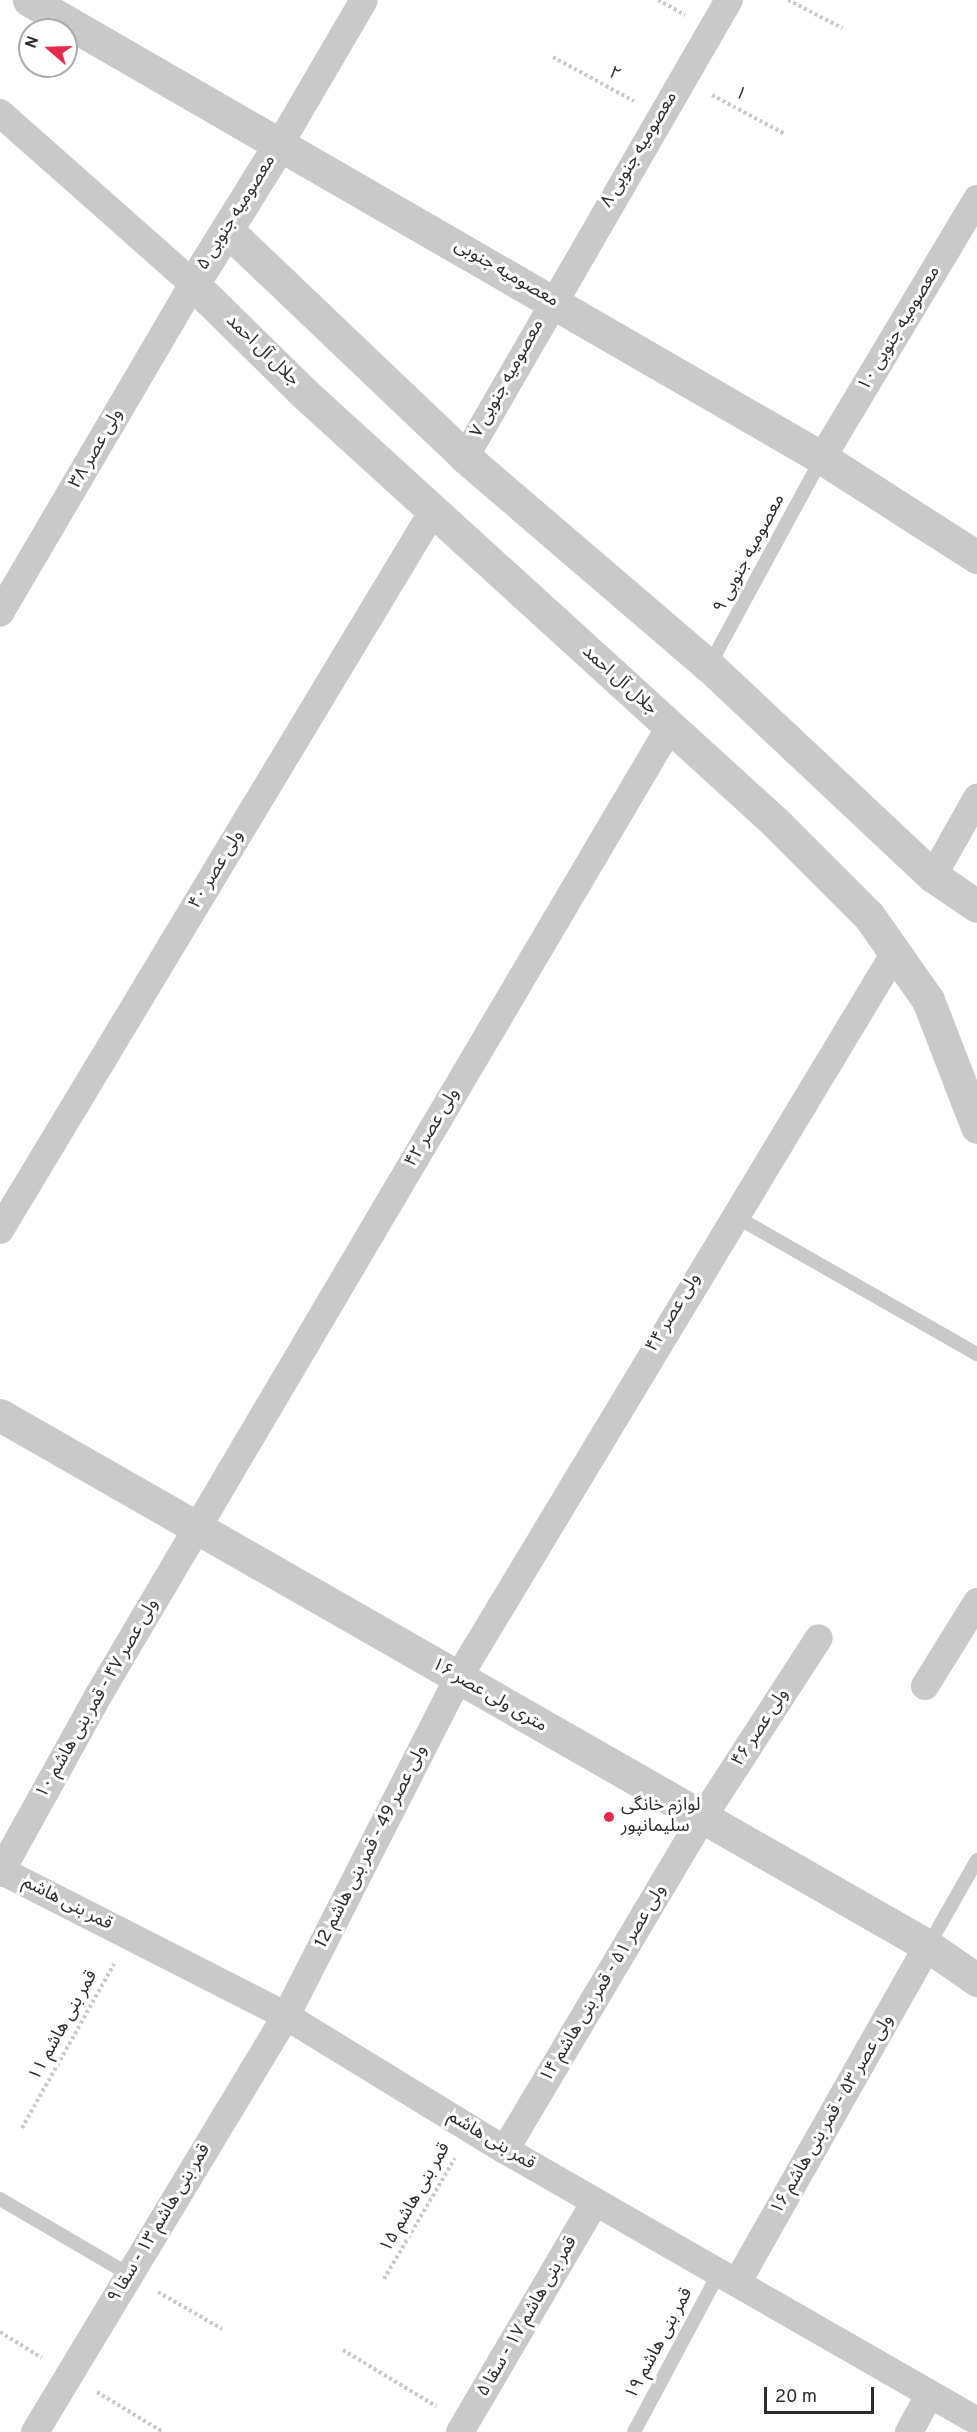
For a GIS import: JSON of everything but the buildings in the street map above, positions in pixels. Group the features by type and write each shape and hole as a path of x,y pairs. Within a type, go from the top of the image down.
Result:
{"street":[{"name":"معصومیه جنوبی","path":"29,0 281,142 822,458 977,556"},
{"path":"281,142 364,0"},
{"name":"معصومیه جنوبی ۸","path":"551,300 729,0"},
{"path":"0,113 193,284"},
{"name":"معصومیه جنوبی ۵","path":"193,284 281,142"},
{"name":"معصومیه جنوبی ۱۰","path":"822,458 977,199"},
{"path":"227,230 465,457 709,666 933,876 977,906"},
{"name":"جلال آل احمد","path":"193,284 433,511 774,821 896,951 928,1000 977,1127"},
{"name":"ولی عصر ۳۸","path":"0,614 193,284"},
{"name":"معصومیه جنوبی ۷","path":"465,457 551,300"},
{"name":"ولی عصر ۴۰","path":"0,1230 433,511"},
{"name":"ولی عصر ۴۲","path":"197,1529 670,727"},
{"path":"933,876 977,798"},
{"name":"ولی عصر ۴۴","path":"458,1678 733,1215 896,951"},
{"name":"۱۶ متری ولی عصر","path":"0,1415 928,1946 977,1980"},
{"name":"ولی عصر ۴۷ - قمر بنی هاشم ۱۰","path":"0,1871 197,1529"},
{"path":"925,1686 977,1602"},
{"name":"ولی عصر ۴۶","path":"703,1818 819,1638"},
{"name":"ولی عصر 49 - قمر بنی هاشم 12","path":"286,2016 458,1678"},
{"name":"ولی عصر ۵۱ - قمر بنی هاشم ۱۴","path":"505,2150 703,1818"},
{"name":"قمر بنی هاشم","path":"0,1871 286,2016 505,2150 977,2421"},
{"name":"ولی عصر ۵۳ - قمر بنی هاشم ۱۶","path":"728,2278 928,1946"},
{"name":"قمر بنی هاشم ۱۳ - سقا ۹","path":"35,2432 286,2016"},
{"name":"قمر بنی هاشم ۱۷ - سقا ۵","path":"463,2428 595,2202"},
{"path":"909,2432 930,2394"}],"lane":[{"name":"معصومیه جنوبی ۹","path":"709,666 822,458"},
{"path":"733,1215 977,1354"},
{"path":"928,1946 977,1860"},
{"path":"0,2199 129,2275"},
{"name":"قمر بنی هاشم ۱۹","path":"634,2432 728,2278"}],"path":[{"path":"788,0 842,28"},
{"name":"۲","path":"554,57 661,116"},
{"name":"۱","path":"682,80 785,134"},
{"name":"قمر بنی هاشم ۱۱","path":"22,2128 130,1936"},
{"name":"قمر بنی هاشم ۱۵","path":"384,2279 472,2130"},
{"path":"129,2275 222,2330"},
{"path":"343,2350 463,2428"}],"place":[{"name":"لوازم خانگی سلیمانپور","path":"609,1817"}]}
